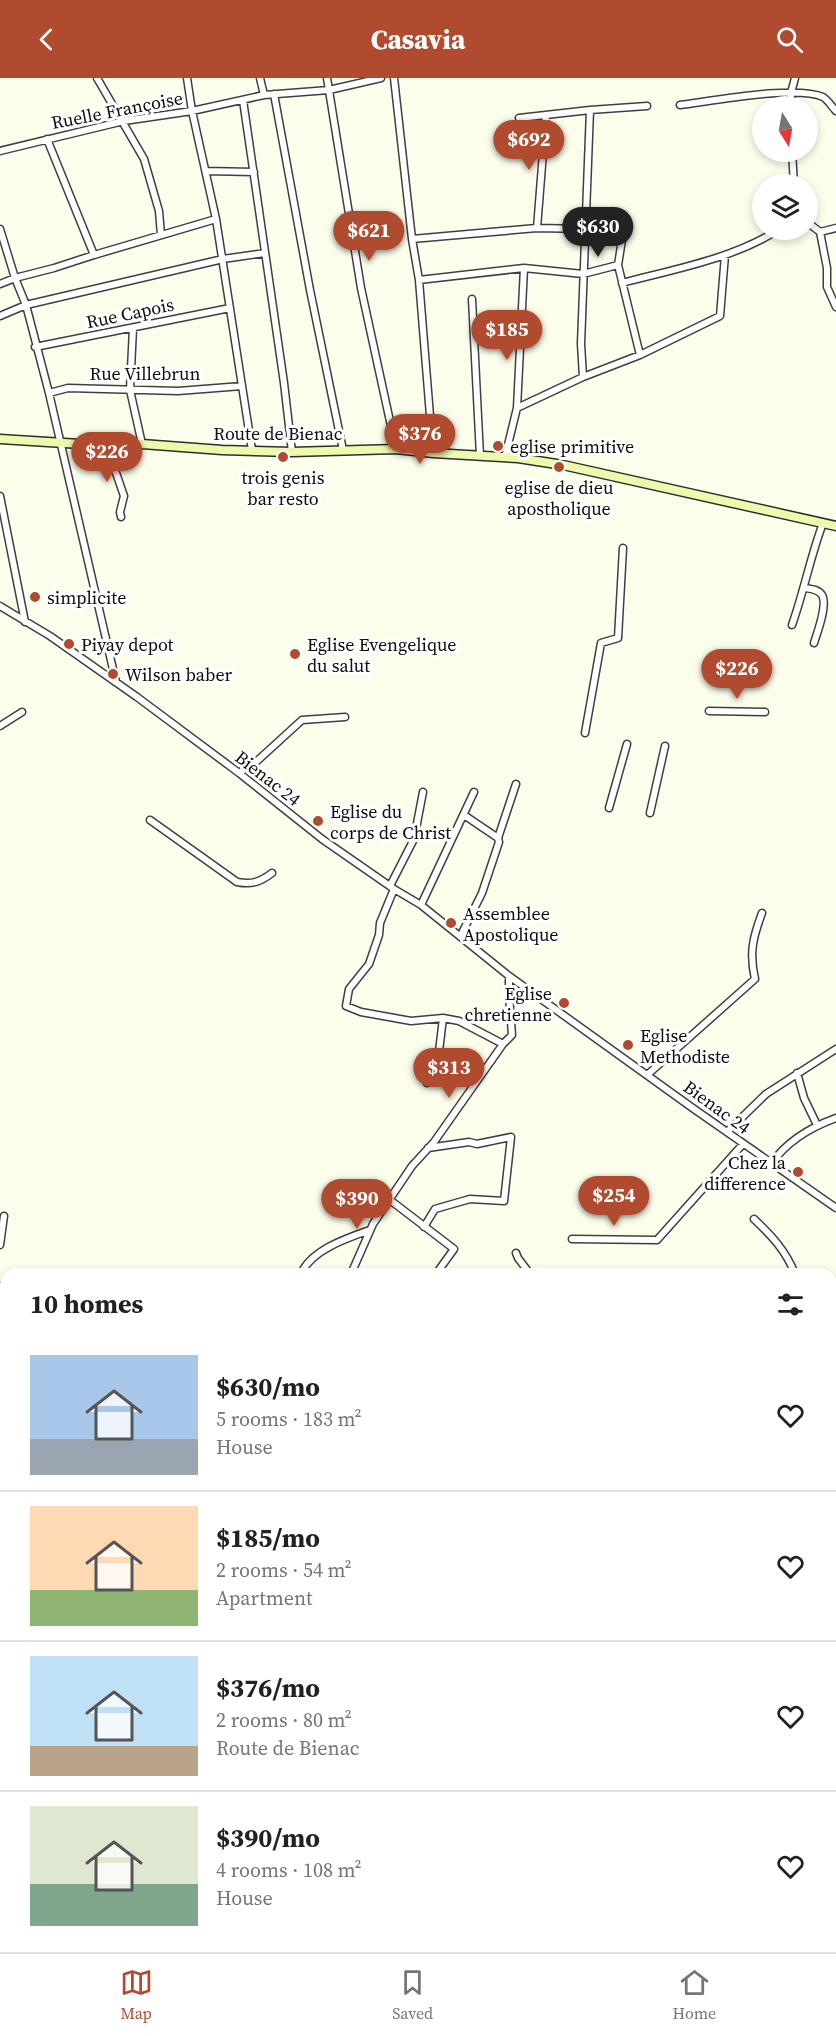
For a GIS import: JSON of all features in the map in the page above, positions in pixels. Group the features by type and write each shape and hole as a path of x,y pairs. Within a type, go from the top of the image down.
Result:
{"main road":[{"name":"Route de Bienac","path":"0,440 142,444 292,452 396,449 505,457 564,465 836,526"}],"street":[{"path":"98,78 144,159 159,211 161,235"},
{"path":"187,78 216,219 252,450"},
{"path":"260,78 264,95"},
{"path":"327,78 361,288 396,449"},
{"name":"Ruelle Françoise","path":"0,151 124,121 192,111 264,95 329,90 381,78"},
{"path":"394,78 412,239 419,280 433,453"},
{"path":"791,96 795,78"},
{"path":"680,105 791,93 824,98 836,111"},
{"path":"274,94 310,290 343,450"},
{"path":"243,100 292,452"},
{"path":"519,118 647,106"},
{"path":"583,376 581,344 590,110"},
{"path":"537,228 546,115"},
{"path":"47,139 94,255"},
{"path":"206,171 254,172"},
{"path":"0,284 216,219"},
{"path":"625,221 618,265 640,355"},
{"path":"412,239 537,228 586,229"},
{"path":"836,228 820,232 827,267 827,287 836,307"},
{"path":"0,229 26,305 35,347 49,393 116,682"},
{"path":"622,283 725,255 760,240"},
{"path":"0,316 26,305 222,259 265,253"},
{"path":"517,408 583,376 640,355 720,316 725,255"},
{"path":"419,280 524,268 583,274 618,265"},
{"path":"505,457 517,408 524,268"},
{"path":"472,299 480,456"},
{"name":"Rue Capois","path":"35,347 230,308"},
{"path":"133,328 130,390 142,444"},
{"name":"Rue Villebrun","path":"49,393 68,388 178,391 242,386"},
{"path":"106,444 124,496 121,517"},
{"path":"0,499 25,622"},
{"path":"792,625 805,588 808,565 823,523"},
{"path":"585,733 601,643 618,638 623,548"},
{"path":"805,588 815,589 822,596 823,601 820,625 814,643"},
{"name":"Bienac 24","path":"0,606 50,636 116,682 322,839 421,905 510,976 771,1164 836,1208"},
{"path":"709,711 765,712"},
{"path":"0,726 22,712"},
{"path":"238,773 256,761 302,720 345,717"},
{"path":"609,808 627,744"},
{"path":"650,813 665,746"},
{"path":"460,935 482,893 516,784"},
{"path":"423,792 414,839 392,887 369,964 349,989 346,1006 361,1012 411,1021 443,1018 459,1021 502,1044"},
{"path":"421,905 474,792"},
{"path":"464,815 498,838"},
{"path":"150,820 237,882 262,881 272,873"},
{"path":"647,1075 755,979 751,961 753,937 762,912"},
{"path":"354,1268 370,1230 412,1166 428,1148 502,1044 512,1035 510,976"},
{"path":"427,1083 437,1068 443,1018"},
{"path":"727,1132 766,1094 836,1049"},
{"path":"797,1073 804,1098 817,1125"},
{"path":"771,1164 792,1142 817,1125 836,1118"},
{"path":"424,1227 435,1209 456,1202 470,1199 504,1201 511,1137 477,1144 469,1142 428,1148"},
{"path":"572,1239 657,1240 743,1144"},
{"path":"390,1200 454,1249 440,1268"},
{"path":"0,1245 4,1216"},
{"path":"754,1219 775,1238 792,1268"},
{"path":"306,1268 320,1253 370,1230"},
{"path":"516,1253 526,1268"}],"place":[{"name":"eglise primitive","path":"498,446"},
{"name":"trois genis bar resto","path":"283,457"},
{"name":"eglise de dieu apostholique","path":"559,467"},
{"name":"simplicite","path":"35,597"},
{"name":"Piyay depot","path":"69,644"},
{"name":"Eglise Evengelique du salut","path":"295,654"},
{"name":"Wilson baber","path":"113,674"},
{"name":"Eglise du corps de Christ","path":"318,821"},
{"name":"Assemblee Apostolique","path":"451,923"},
{"name":"Eglise chretienne","path":"564,1003"},
{"name":"Eglise Methodiste","path":"628,1045"},
{"name":"Chez la difference","path":"798,1172"}]}
